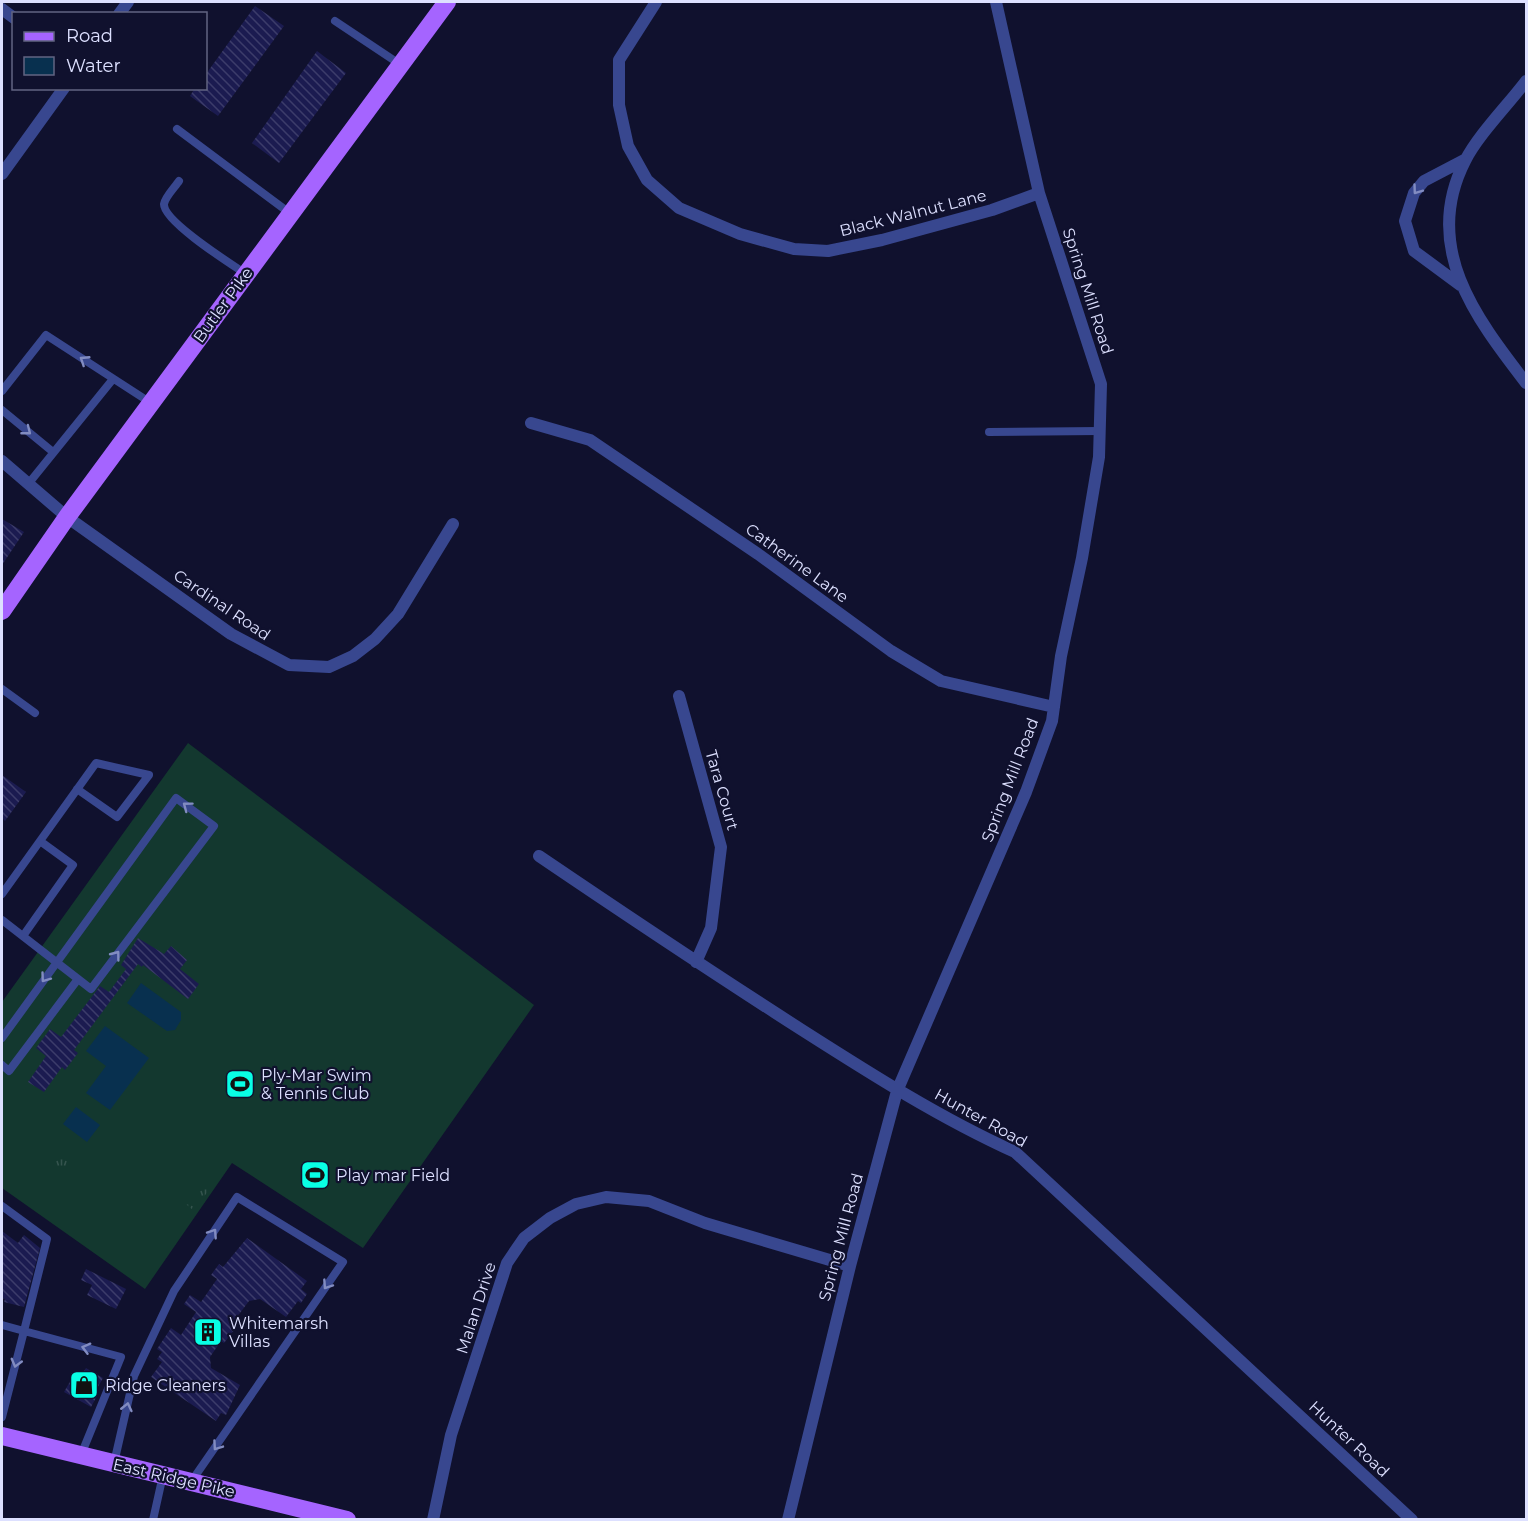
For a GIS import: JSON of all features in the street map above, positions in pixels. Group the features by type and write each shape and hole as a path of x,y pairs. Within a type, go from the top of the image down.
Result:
{"main road":[{"name":"Butler Pike","path":"2,611 67,518 447,2"},
{"name":"East Ridge Pike","path":"2,1437 346,1520"}],"street":[{"name":"Black Walnut Lane","path":"656,2 619,60 619,105 628,146 647,180 679,208 740,234 794,249 828,251 882,240 948,222 1039,193"},
{"name":"Spring Mill Road","path":"788,1520 850,1266 897,1091 1026,792 1052,721 1061,657 1098,468 1101,384 1039,193 996,2"},
{"path":"1527,81 1466,159 1456,181 1450,206 1450,236 1461,286 1498,345 1527,383"},
{"path":"2,174 63,90"},
{"path":"1461,286 1414,251 1405,221 1414,193 1424,181 1466,159"},
{"name":"Catherine Lane","path":"531,423 590,440 758,554 891,651 941,681 1054,707"},
{"name":"Cardinal Road","path":"2,461 67,518 256,650 289,665 329,667 353,657 375,639 390,622 453,524"},
{"name":"Tara Court","path":"678,696 722,847 711,927 696,962"},
{"name":"Hunter Road","path":"539,856 696,962 897,1091 968,1131 1015,1152 1412,1520"},
{"name":"Malan Drive","path":"433,1520 451,1435 507,1263 524,1238 550,1218 576,1203 606,1197 649,1201 705,1223 850,1266"}],"lane":[{"path":"335,21 400,65"},
{"path":"177,129 291,214"},
{"path":"179,181 164,202 171,217 210,251 246,274"},
{"path":"2,391 46,335 151,404"},
{"path":"29,483 113,379"},
{"path":"2,410 54,452"},
{"path":"989,432 1100,431"},
{"path":"2,689 35,713"},
{"path":"2,894 77,789 96,763 149,775 117,818 77,789"},
{"path":"2,920 57,962 91,989 214,826 176,798 57,962 2,1038"},
{"path":"23,936 73,865 40,841"},
{"path":"2,1065 9,1071 78,979"},
{"path":"114,1464 134,1376 174,1291 237,1197 343,1262 191,1482"},
{"path":"2,1206 48,1239 2,1417"},
{"path":"2,1325 121,1357 81,1456"},
{"path":"153,1520 163,1475"}],"green space":[{"name":"Ply-Mar Swim & Tennis Club","path":"188,743 534,1005 363,1248 232,1163 145,1289 2,1188 2,1002"},
{"path":"62,1149 76,1160 64,1176 49,1164"},
{"path":"200,1173 214,1184 193,1210 180,1199"}],"water":[{"path":"141,983 181,1012 181,1020 175,1030 167,1031 127,1003"},
{"path":"105,1026 149,1058 110,1110 86,1093 106,1066 86,1051"},
{"path":"76,1107 100,1125 87,1142 63,1124"}],"building":[{"path":"255,6 284,26 218,116 190,96 194,90 207,90 207,73"},
{"path":"317,51 346,73 279,163 252,143"},
{"path":"2,519 24,532 2,565"},
{"path":"2,775 26,792 5,821 2,818"},
{"path":"138,938 164,954 171,946 187,960 180,969 199,984 188,999 143,965 142,967 138,964 74,1050 78,1053 65,1070 62,1067 44,1092 28,1082 46,1056 36,1048 50,1029 61,1037 100,986 109,992 126,969 121,965"},
{"path":"2,1231 18,1243 24,1235 40,1248 24,1307 4,1302 5,1299 2,1298"},
{"name":"Whitemarsh Villas","path":"247,1238 307,1281 301,1289 307,1294 301,1303 298,1301 286,1317 260,1299 249,1301 237,1317 242,1320 224,1343 221,1341 210,1357 211,1368 240,1385 226,1415 221,1413 216,1421 151,1377 162,1362 157,1359 162,1352 157,1349 171,1328 181,1335 196,1312 184,1304 190,1295 201,1302 217,1279 211,1275 219,1264 223,1267"},
{"path":"86,1269 126,1289 116,1309 87,1295 92,1285 81,1280"},
{"name":"Ridge Cleaners","path":"86,1368 103,1378 94,1394 97,1396 91,1407 64,1392 76,1371 82,1374"}],"place":[{"name":"Ply-Mar Swim & Tennis Club","path":"240,1084"},
{"name":"Play mar Field","path":"315,1175"},
{"name":"Whitemarsh Villas","path":"208,1332"},
{"name":"Ridge Cleaners","path":"84,1385"}]}
